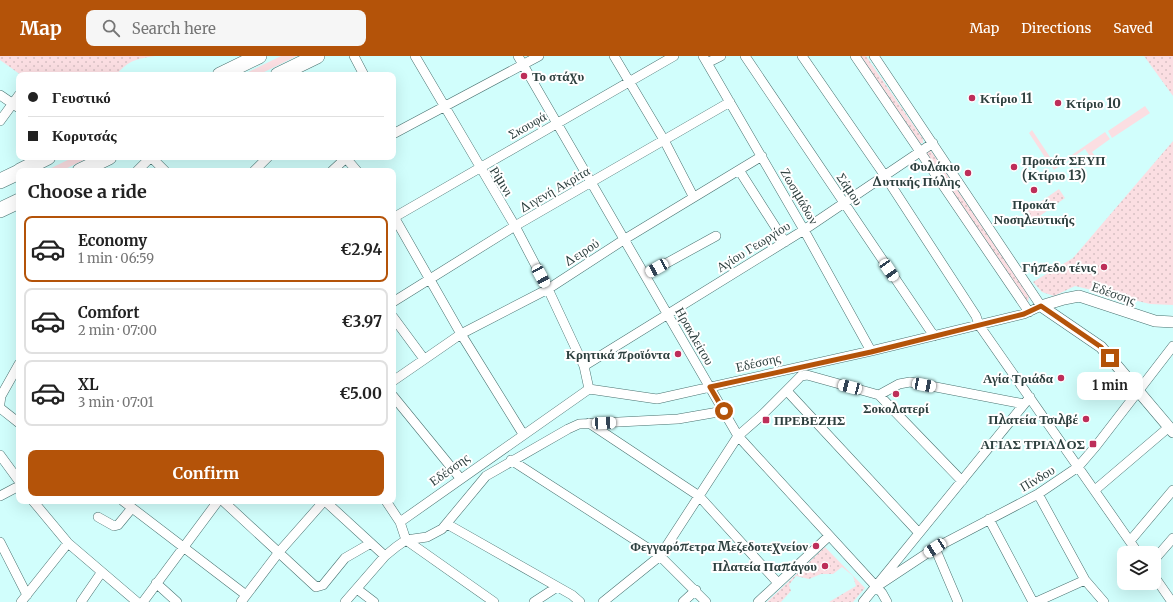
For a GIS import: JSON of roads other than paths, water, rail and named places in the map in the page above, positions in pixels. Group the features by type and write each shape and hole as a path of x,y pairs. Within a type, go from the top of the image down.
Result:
{"highway":[{"path":"226,72 259,56"},
{"path":"284,72 316,56"},
{"path":"26,168 42,160"},
{"path":"86,168 103,160"},
{"path":"0,181 16,173"},
{"path":"0,210 16,202"}],"street":[{"path":"354,56 362,72"},
{"name":"Ρίμινι","path":"415,56 446,107 479,168 515,226 548,289 584,366 589,389"},
{"name":"Ηρακλείτου","path":"518,56 738,436 876,587 887,602"},
{"path":"396,131 446,107 539,56"},
{"path":"614,56 664,140 693,196"},
{"name":"Σκουφά","path":"396,215 674,56"},
{"path":"705,59 721,56"},
{"name":"Σάμου","path":"745,56 934,336"},
{"path":"802,56 885,176 976,316 979,325 1133,546"},
{"path":"855,56 1029,312"},
{"path":"874,56 1041,306 1101,347 1171,429 1095,490"},
{"name":"Ζωσιμάδων","path":"705,59 804,230 871,352"},
{"path":"0,95 16,106 0,121"},
{"name":"Διγενή Ακρίτα","path":"396,300 515,226 730,102"},
{"name":"Αγίου Γεωργίου","path":"584,366 804,230 933,143"},
{"name":"Δειρού","path":"396,379 461,334 548,289 693,196 762,156"},
{"path":"140,168 148,160"},
{"path":"154,160 162,168"},
{"path":"257,168 265,160"},
{"path":"335,168 343,160"},
{"path":"348,160 355,168"},
{"path":"739,170 785,242"},
{"path":"396,222 430,278 461,334 523,434"},
{"path":"645,275 716,236"},
{"name":"Εδέσσης","path":"400,522 460,478 589,389 657,399 871,352 1029,312 1041,306 1079,296 1155,321 1173,322"},
{"path":"396,321 424,359"},
{"name":"Πίνδου","path":"876,587 935,548 1038,494 1078,467 1173,346"},
{"path":"802,376 803,366"},
{"path":"0,403 1,396 16,369"},
{"path":"603,602 660,556 738,436 802,376 807,375 879,394 962,481"},
{"path":"879,394 899,384 910,382 1024,404"},
{"path":"787,391 919,533"},
{"path":"863,602 1030,397"},
{"path":"396,400 460,478"},
{"path":"0,408 16,421"},
{"path":"345,602 385,556 406,540 428,537 447,524 479,482 486,476 511,460 568,429 579,424 678,419 724,411"},
{"path":"589,423 699,496 778,583"},
{"path":"0,455 16,478"},
{"path":"511,460 660,556 696,590 706,602"},
{"path":"0,496 16,488"},
{"path":"1130,541 1173,490"},
{"path":"1038,494 1085,580 1104,602"},
{"path":"38,504 68,543 101,573 137,602"},
{"path":"98,517 114,526 118,526 129,504 184,547 244,599 279,552 321,504"},
{"path":"142,602 216,504"},
{"path":"226,504 279,552 313,586 316,587 322,585 344,558 371,543"},
{"path":"327,504 385,556"},
{"path":"388,504 400,522 406,540 494,602"},
{"path":"989,519 1034,602 1085,580"},
{"path":"447,524 572,595 580,602"},
{"path":"758,602 829,536"},
{"path":"1161,552 1173,538"},
{"path":"0,542 24,598"},
{"path":"15,602 24,598 68,543"},
{"path":"935,548 958,602"},
{"path":"80,602 101,573"},
{"path":"156,583 177,602"},
{"path":"1161,586 1170,599"},
{"path":"534,602 557,587"},
{"path":"357,589 374,602"},
{"path":"683,602 696,590"}],"place":[{"name":"Το στάχυ","path":"524,76"},
{"name":"Κτίριο 11","path":"972,98"},
{"name":"Κτίριο 10","path":"1058,103"},
{"name":"Προκάτ ΣΕΥΠ (Κτίριο 13)","path":"1014,167"},
{"name":"Φυλάκιο Δυτικής Πύλης","path":"968,173"},
{"name":"Προκάτ Νοσηλευτικής","path":"1034,190"},
{"name":"Γήπεδο τένις","path":"1104,267"},
{"name":"Κρητικά προϊόντα","path":"678,354"},
{"name":"Αγία Τριάδα","path":"1061,378"},
{"name":"Σοκολατερί","path":"896,394"},
{"name":"Πλατεία Τσιλβέ","path":"1086,419"},
{"name":"ΠΡΕΒΕΖΗΣ","path":"766,420"},
{"name":"ΑΓΙΑΣ ΤΡΙΑΔΟΣ","path":"1093,444"},
{"name":"Φεγγαρόπετρα Μεζεδοτεχνείον","path":"816,546"},
{"name":"Πλατεία Παπάγου","path":"825,566"}]}
